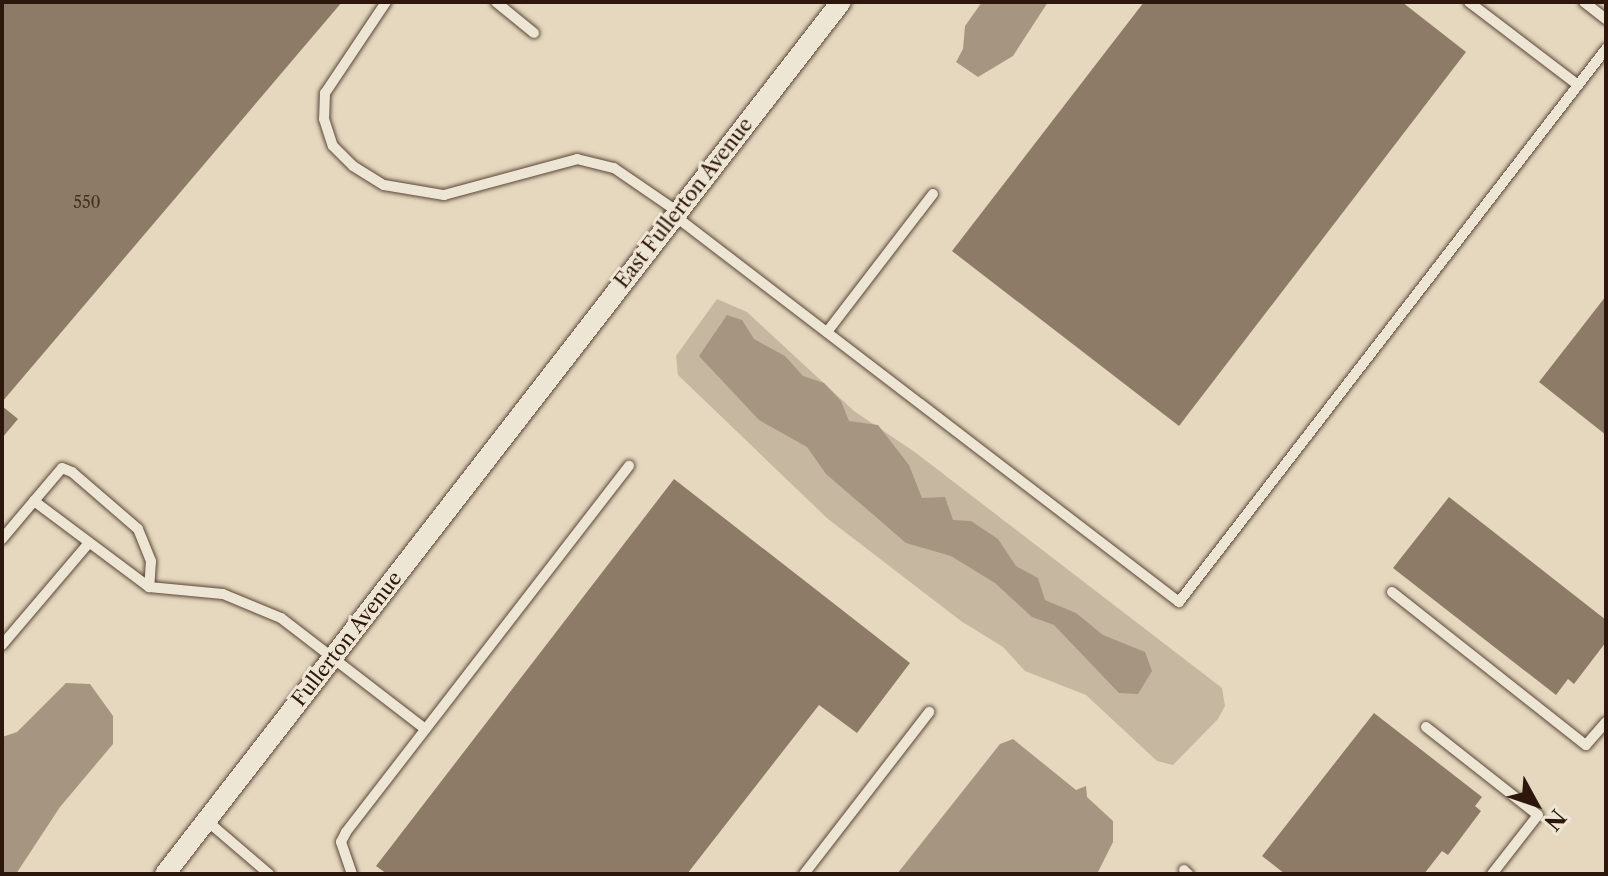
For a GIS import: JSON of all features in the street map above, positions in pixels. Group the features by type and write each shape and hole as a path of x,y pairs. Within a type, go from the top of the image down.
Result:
{"street":[{"name":"East Fullerton Avenue","path":"528,405 841,2"},
{"name":"Fullerton Avenue","path":"165,874 528,405"}],"lane":[{"path":"386,2 325,93 324,119 333,146 353,166 384,185 444,195 577,159 614,168 1179,602 1606,49"},
{"path":"496,2 534,33"},
{"path":"1469,2 1578,85"},
{"path":"1584,2 1606,19"},
{"path":"827,332 933,194"},
{"path":"352,874 341,842 346,832 629,466"},
{"path":"2,539 62,468 72,472 138,529 151,561 149,587"},
{"path":"34,501 87,545 149,587 249,601 332,658 425,729"},
{"path":"2,645 87,545"},
{"path":"1392,592 1586,745 1606,723"},
{"path":"804,874 929,712"},
{"path":"1426,727 1538,815 1492,874"},
{"path":"206,820 269,874"}],"shaded area":[{"path":"982,2 1048,2 1013,56 978,77 956,62 963,49 965,26"},
{"path":"717,299 747,312 854,411 916,453 1222,688 1225,706 1218,719 1173,765 1157,761 1086,695 1025,671 1003,647 961,621 828,519 678,375 676,356"},
{"path":"727,315 742,320 754,339 785,356 803,376 824,383 841,401 849,421 878,425 909,465 922,498 945,497 953,520 971,521 998,539 1016,566 1038,578 1045,600 1076,613 1103,635 1145,652 1152,671 1138,694 1119,693 1054,625 1032,617 995,583 951,556 906,543 826,474 807,447 759,420 699,356"},
{"path":"66,683 90,684 113,716 113,744 60,807 16,874 2,874 2,737 17,732"},
{"path":"1013,739 1076,790 1086,786 1087,797 1113,821 1113,842 1097,874 897,874 1000,744"}],"building":[{"path":"2,2 342,2 2,402"},
{"path":"1144,2 1402,2 1466,52 1179,426 952,251"},
{"path":"1606,296 1606,435 1539,382"},
{"path":"2,406 18,419 2,438"},
{"path":"674,479 910,663 857,733 819,705 687,874 387,874 376,866"},
{"path":"1449,497 1606,620 1606,642 1574,684 1568,679 1556,695 1393,568"},
{"path":"1374,713 1482,797 1475,806 1481,811 1448,855 1442,851 1424,874 1285,874 1262,856"}]}
